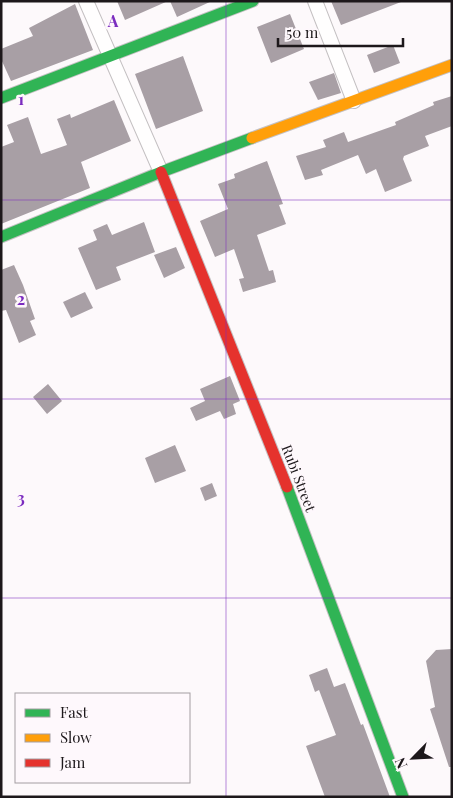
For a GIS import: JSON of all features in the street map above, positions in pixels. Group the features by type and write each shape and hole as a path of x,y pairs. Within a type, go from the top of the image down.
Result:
{"street":[{"path":"86,1 161,172"},
{"path":"1,98 253,1"},
{"path":"314,1 354,101"},
{"path":"1,237 161,172 452,65"},
{"name":"Rubi Street","path":"161,172 285,481 403,797"}],"building":[{"path":"117,1 168,1 125,20"},
{"path":"170,1 212,1 177,17"},
{"path":"331,1 401,1 401,2 341,25"},
{"path":"75,4 93,50 11,81 1,59 1,49 33,36 29,28"},
{"path":"290,14 304,49 271,63 257,27"},
{"path":"393,45 400,63 374,73 367,55"},
{"path":"183,56 203,111 156,129 135,74"},
{"path":"334,73 341,93 318,100 309,82"},
{"path":"452,96 452,126 425,136 429,146 404,156 403,159 412,181 385,192 376,169 366,174 358,155 321,170 323,175 305,180 296,156 326,147 323,140 344,132 348,142 396,125 395,122 434,105 433,102"},
{"path":"114,100 131,141 81,162 90,188 1,224 1,147 14,142 7,125 28,117 41,154 67,145 57,119 70,114 71,118"},
{"path":"267,161 283,204 279,205 286,224 257,235 269,271 273,270 276,282 243,292 239,279 244,278 234,249 215,257 200,221 228,209 218,184 235,178 234,174"},
{"path":"144,222 155,252 116,267 121,280 96,290 78,248 97,240 93,230 107,224 112,235"},
{"path":"176,247 185,268 164,278 154,255"},
{"path":"14,265 35,319 30,321 36,335 19,343 6,310 1,311 1,270"},
{"path":"85,292 93,308 71,318 63,302"},
{"path":"230,376 240,401 233,404 236,414 224,419 220,411 196,421 190,408 205,401 200,389"},
{"path":"48,384 62,401 47,414 33,397"},
{"path":"175,445 186,471 155,483 145,458"},
{"path":"212,483 217,496 205,501 200,488"},
{"path":"452,649 452,767 449,767 430,709 435,707 426,661 436,650"},
{"path":"327,668 334,687 345,683 361,725 363,724 390,797 325,797 306,746 336,735 319,690 315,692 309,675"}],"traffic: fast":[{"path":"1,98 253,1"},
{"path":"1,237 161,172 252,138"},
{"path":"287,487 403,797"}],"traffic: slow":[{"path":"252,138 452,65"}],"traffic: jam":[{"path":"161,172 287,487"}]}
